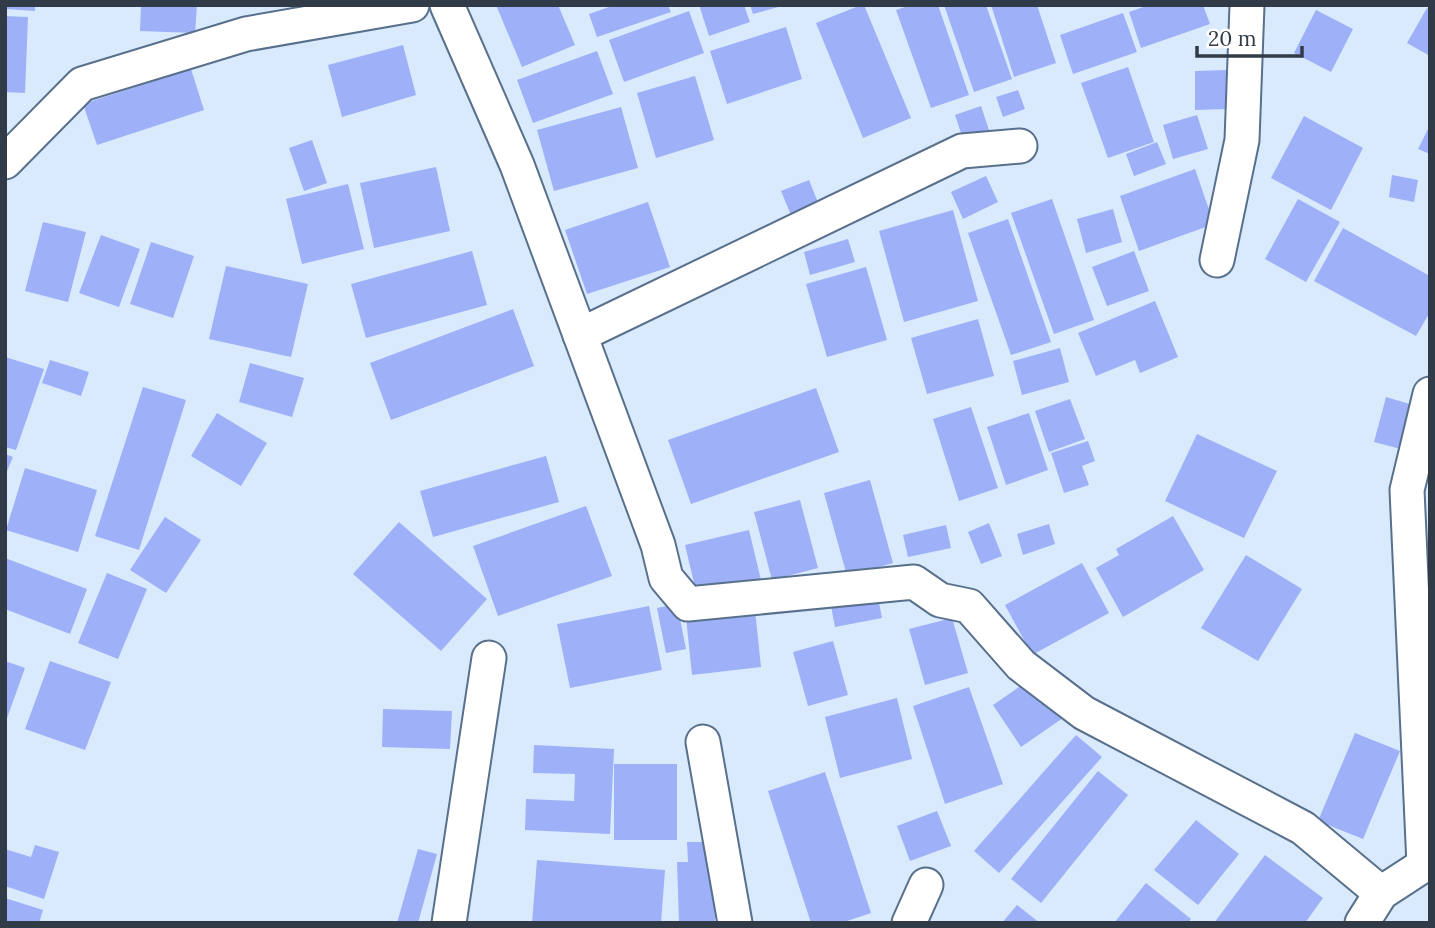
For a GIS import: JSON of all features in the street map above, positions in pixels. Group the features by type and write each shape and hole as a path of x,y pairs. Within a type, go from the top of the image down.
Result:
{"street":[{"path":"6,164 82,84 247,20 412,5"},
{"path":"447,5 517,165 658,545 666,578 688,604 914,582 940,600 969,606 1021,665 1084,713 1303,828 1381,893"},
{"path":"1217,260 1242,140 1247,5"},
{"path":"580,335 962,151 1020,146"},
{"path":"1362,923 1381,893 1427,864 1407,490 1430,394"},
{"path":"449,923 489,658"},
{"path":"704,742 735,923"},
{"path":"909,923 926,885"}],"building":[{"path":"5,5 35,5 35,11 5,9"},
{"path":"141,5 197,5 195,33 140,31"},
{"path":"496,5 558,5 575,45 522,67"},
{"path":"615,5 668,5 671,12 597,37 589,14"},
{"path":"699,5 744,5 750,22 709,36"},
{"path":"750,5 782,5 782,6 753,14"},
{"path":"864,5 911,118 863,138 816,23"},
{"path":"911,5 938,5 969,95 931,108 896,10"},
{"path":"944,5 986,5 1012,79 974,92"},
{"path":"991,5 1037,5 1056,63 1014,77"},
{"path":"1149,5 1203,5 1210,24 1141,48 1129,12"},
{"path":"1427,8 1430,9 1430,56 1407,43"},
{"path":"1316,10 1353,29 1331,72 1294,53"},
{"path":"689,11 704,53 624,82 609,40"},
{"path":"1123,13 1137,52 1073,74 1060,35"},
{"path":"5,16 28,17 25,93 5,92"},
{"path":"786,27 802,79 727,104 710,51"},
{"path":"403,45 416,95 342,117 328,65"},
{"path":"597,51 613,94 533,123 517,80"},
{"path":"1128,67 1154,142 1108,158 1081,83"},
{"path":"191,69 204,110 97,145 83,104"},
{"path":"1226,70 1227,109 1195,110 1195,71"},
{"path":"695,76 714,140 656,158 637,93"},
{"path":"1018,90 1025,109 1003,117 996,97"},
{"path":"981,106 989,130 963,139 955,115"},
{"path":"621,107 638,168 554,191 537,130"},
{"path":"1197,115 1208,149 1173,159 1163,125"},
{"path":"1304,116 1363,148 1331,210 1271,178"},
{"path":"1430,125 1430,154 1418,149"},
{"path":"312,140 327,183 304,191 289,148"},
{"path":"1157,142 1166,164 1134,176 1126,154"},
{"path":"436,167 450,231 374,248 360,183"},
{"path":"1195,169 1214,224 1139,251 1120,196"},
{"path":"1392,175 1418,180 1414,202 1389,197"},
{"path":"986,176 998,202 963,219 951,192"},
{"path":"809,180 823,215 796,227 781,191"},
{"path":"348,184 364,249 302,264 286,199"},
{"path":"1052,199 1094,320 1054,334 1011,213"},
{"path":"1298,199 1340,222 1306,282 1265,259"},
{"path":"648,202 670,267 587,294 565,230"},
{"path":"1113,209 1122,242 1086,253 1077,219"},
{"path":"953,210 978,301 904,322 879,231"},
{"path":"1008,219 1051,342 1011,355 968,233"},
{"path":"43,222 86,232 68,302 25,291"},
{"path":"1343,228 1430,276 1430,312 1416,336 1314,281"},
{"path":"101,235 140,249 119,307 79,293"},
{"path":"848,239 855,262 810,275 804,252"},
{"path":"151,242 194,256 173,318 130,304"},
{"path":"472,251 487,305 366,338 351,284"},
{"path":"1134,251 1149,291 1107,306 1092,267"},
{"path":"226,266 308,284 291,357 209,339"},
{"path":"866,267 887,340 827,357 806,284"},
{"path":"1155,301 1178,357 1140,373 1135,360 1096,376 1078,333"},
{"path":"513,309 534,366 391,420 370,363"},
{"path":"978,319 994,376 927,394 911,338"},
{"path":"1060,348 1069,382 1022,395 1013,361"},
{"path":"5,357 44,369 16,450 5,447"},
{"path":"50,360 89,372 81,396 42,383"},
{"path":"250,363 304,378 292,417 239,402"},
{"path":"143,387 186,400 139,550 95,536"},
{"path":"816,388 839,452 691,504 668,440"},
{"path":"1386,397 1413,405 1401,449 1374,442"},
{"path":"1070,399 1085,439 1049,452 1035,411"},
{"path":"971,407 998,488 959,501 933,419"},
{"path":"217,413 267,443 241,486 191,456"},
{"path":"1029,413 1048,470 1006,485 987,427"},
{"path":"1197,434 1277,471 1244,538 1165,501"},
{"path":"1088,441 1095,461 1082,466 1089,485 1064,493 1051,453"},
{"path":"5,454 13,457 5,476"},
{"path":"546,456 559,502 433,537 420,491"},
{"path":"25,468 97,490 78,552 6,530"},
{"path":"870,480 893,563 847,576 824,493"},
{"path":"800,500 818,568 772,580 754,512"},
{"path":"586,506 612,576 498,616 473,546"},
{"path":"1173,516 1204,570 1123,617 1096,568 1119,555 1116,549"},
{"path":"165,517 201,540 166,593 130,570"},
{"path":"399,522 487,599 441,651 353,574"},
{"path":"989,523 1002,556 981,564 968,532"},
{"path":"1049,524 1055,544 1023,555 1017,534"},
{"path":"946,525 951,548 908,557 903,535"},
{"path":"749,530 761,580 697,595 685,545"},
{"path":"1246,555 1302,589 1258,661 1201,628"},
{"path":"5,558 87,589 70,634 5,609"},
{"path":"1082,563 1109,613 1032,655 1005,605"},
{"path":"107,573 147,589 118,659 78,643"},
{"path":"877,592 882,618 835,627 830,601"},
{"path":"677,604 686,649 666,653 657,608"},
{"path":"649,606 662,670 570,688 557,624"},
{"path":"755,610 761,667 692,675 686,617"},
{"path":"952,618 968,673 925,685 909,629"},
{"path":"833,641 848,695 808,706 793,652"},
{"path":"5,661 25,668 6,721 5,721"},
{"path":"50,661 111,682 85,750 25,729"},
{"path":"1035,676 1063,718 1021,747 993,705"},
{"path":"969,687 1003,784 945,804 913,706"},
{"path":"897,698 912,759 840,778 825,717"},
{"path":"383,709 452,711 450,749 382,747"},
{"path":"1355,733 1400,751 1363,839 1318,821"},
{"path":"1076,735 1102,757 999,873 974,851"},
{"path":"534,745 614,749 610,834 525,830 526,799 574,801 575,774 533,773"},
{"path":"614,764 677,764 677,840 614,840"},
{"path":"1098,771 1128,795 1041,903 1011,879"},
{"path":"825,772 871,913 841,923 811,923 768,791"},
{"path":"937,811 951,846 910,861 897,826"},
{"path":"1196,820 1239,854 1198,905 1154,870"},
{"path":"687,842 713,842 715,923 679,923 677,862 688,862"},
{"path":"35,845 59,852 44,899 5,886 5,849 31,857"},
{"path":"418,849 437,854 418,923 397,923"},
{"path":"1265,855 1323,898 1305,923 1214,923"},
{"path":"537,860 665,870 661,923 532,923"},
{"path":"1146,883 1191,919 1188,923 1114,923"},
{"path":"5,898 43,910 39,923 5,923"},
{"path":"1017,905 1040,923 1002,923"}]}
